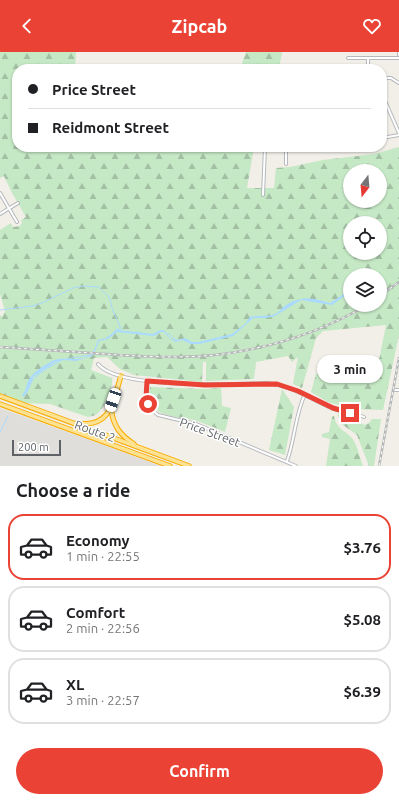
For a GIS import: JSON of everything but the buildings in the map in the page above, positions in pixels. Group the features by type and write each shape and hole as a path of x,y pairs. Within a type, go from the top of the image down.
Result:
{"highway":[{"path":"58,418 86,424 94,424 102,420 111,408 121,376"},
{"name":"Route 2","path":"0,396 189,466"},
{"name":"Route 2","path":"0,404 170,466"},
{"path":"111,408 114,424 124,438 150,451"}],"street":[{"path":"348,58 399,57 399,52"},
{"path":"368,58 368,64"},
{"path":"387,78 391,78 399,82"},
{"path":"387,105 399,134 387,137"},
{"path":"263,195 265,152"},
{"path":"286,152 286,164"},
{"path":"0,193 17,222"},
{"path":"0,214 18,203"},
{"path":"98,364 105,370 135,380 205,385 277,384 288,386 333,408 364,417"},
{"name":"Price Street","path":"147,381 146,398 150,408 158,415 196,424 296,466"},
{"path":"287,461 299,409 305,394"}],"shaded area":[{"path":"0,408 104,445 161,466 0,466"}],"green space":[{"path":"0,52 76,52 75,64 12,64 12,152 253,152 247,188 274,188 276,168 290,167 323,160 387,152 387,150 399,147 399,335 383,410 353,409 328,402 311,392 316,374 336,372 352,361 377,370 386,325 323,331 316,338 302,388 293,384 298,357 292,362 288,356 256,362 254,379 206,381 206,362 203,362 202,382 134,375 120,369 107,357 94,358 91,370 112,378 108,397 103,407 95,415 88,417 50,404 22,403 0,395 0,315 2,317 5,311 0,294 0,230 11,223 13,227 20,226 22,223 21,220 26,217 4,176 0,178"},
{"path":"246,52 282,52 280,64 242,64"},
{"path":"150,387 204,389 221,388 222,406 231,408 225,432 197,421 171,416 155,409 150,401"},
{"path":"282,389 294,407 285,455 269,450"},
{"path":"337,414 354,418 364,425 369,423 372,419 381,419 374,466 369,466 357,435 343,425"},
{"path":"332,416 334,416 335,421 340,428 352,437 363,466 326,466 330,439 322,437 322,434 329,432"}],"water":[{"path":"343,295 343,297 332,305 301,300 275,316 253,318 233,336 199,344 191,344 182,340 176,342 170,339 164,332 154,336 117,332 108,339 99,341 92,356 76,361 64,360 55,362 33,377 26,394 23,397 22,395 30,378 42,367 56,359 77,359 87,357 94,351 98,340 106,338 117,330 153,334 163,330 173,340 185,338 192,342 198,342 232,334 245,324 250,317 275,314 296,300 307,298 330,303"}],"waterway":[{"path":"0,310 33,306 73,288 84,286 99,287 110,299 112,308 121,329"},
{"path":"114,332 117,329 120,329"},
{"path":"135,332 141,333"},
{"path":"168,333 176,340"},
{"path":"67,359 90,355"},
{"path":"27,392 33,379 60,361"},
{"path":"0,432 8,416"}],"railway":[{"path":"387,291 399,282"},
{"path":"0,347 153,357 215,355 274,344 294,338 354,312"},
{"path":"379,466 399,358"}],"route":[{"path":"148,404 146,398 147,381 205,385 267,383 288,386 324,405 342,412 350,413"}]}
